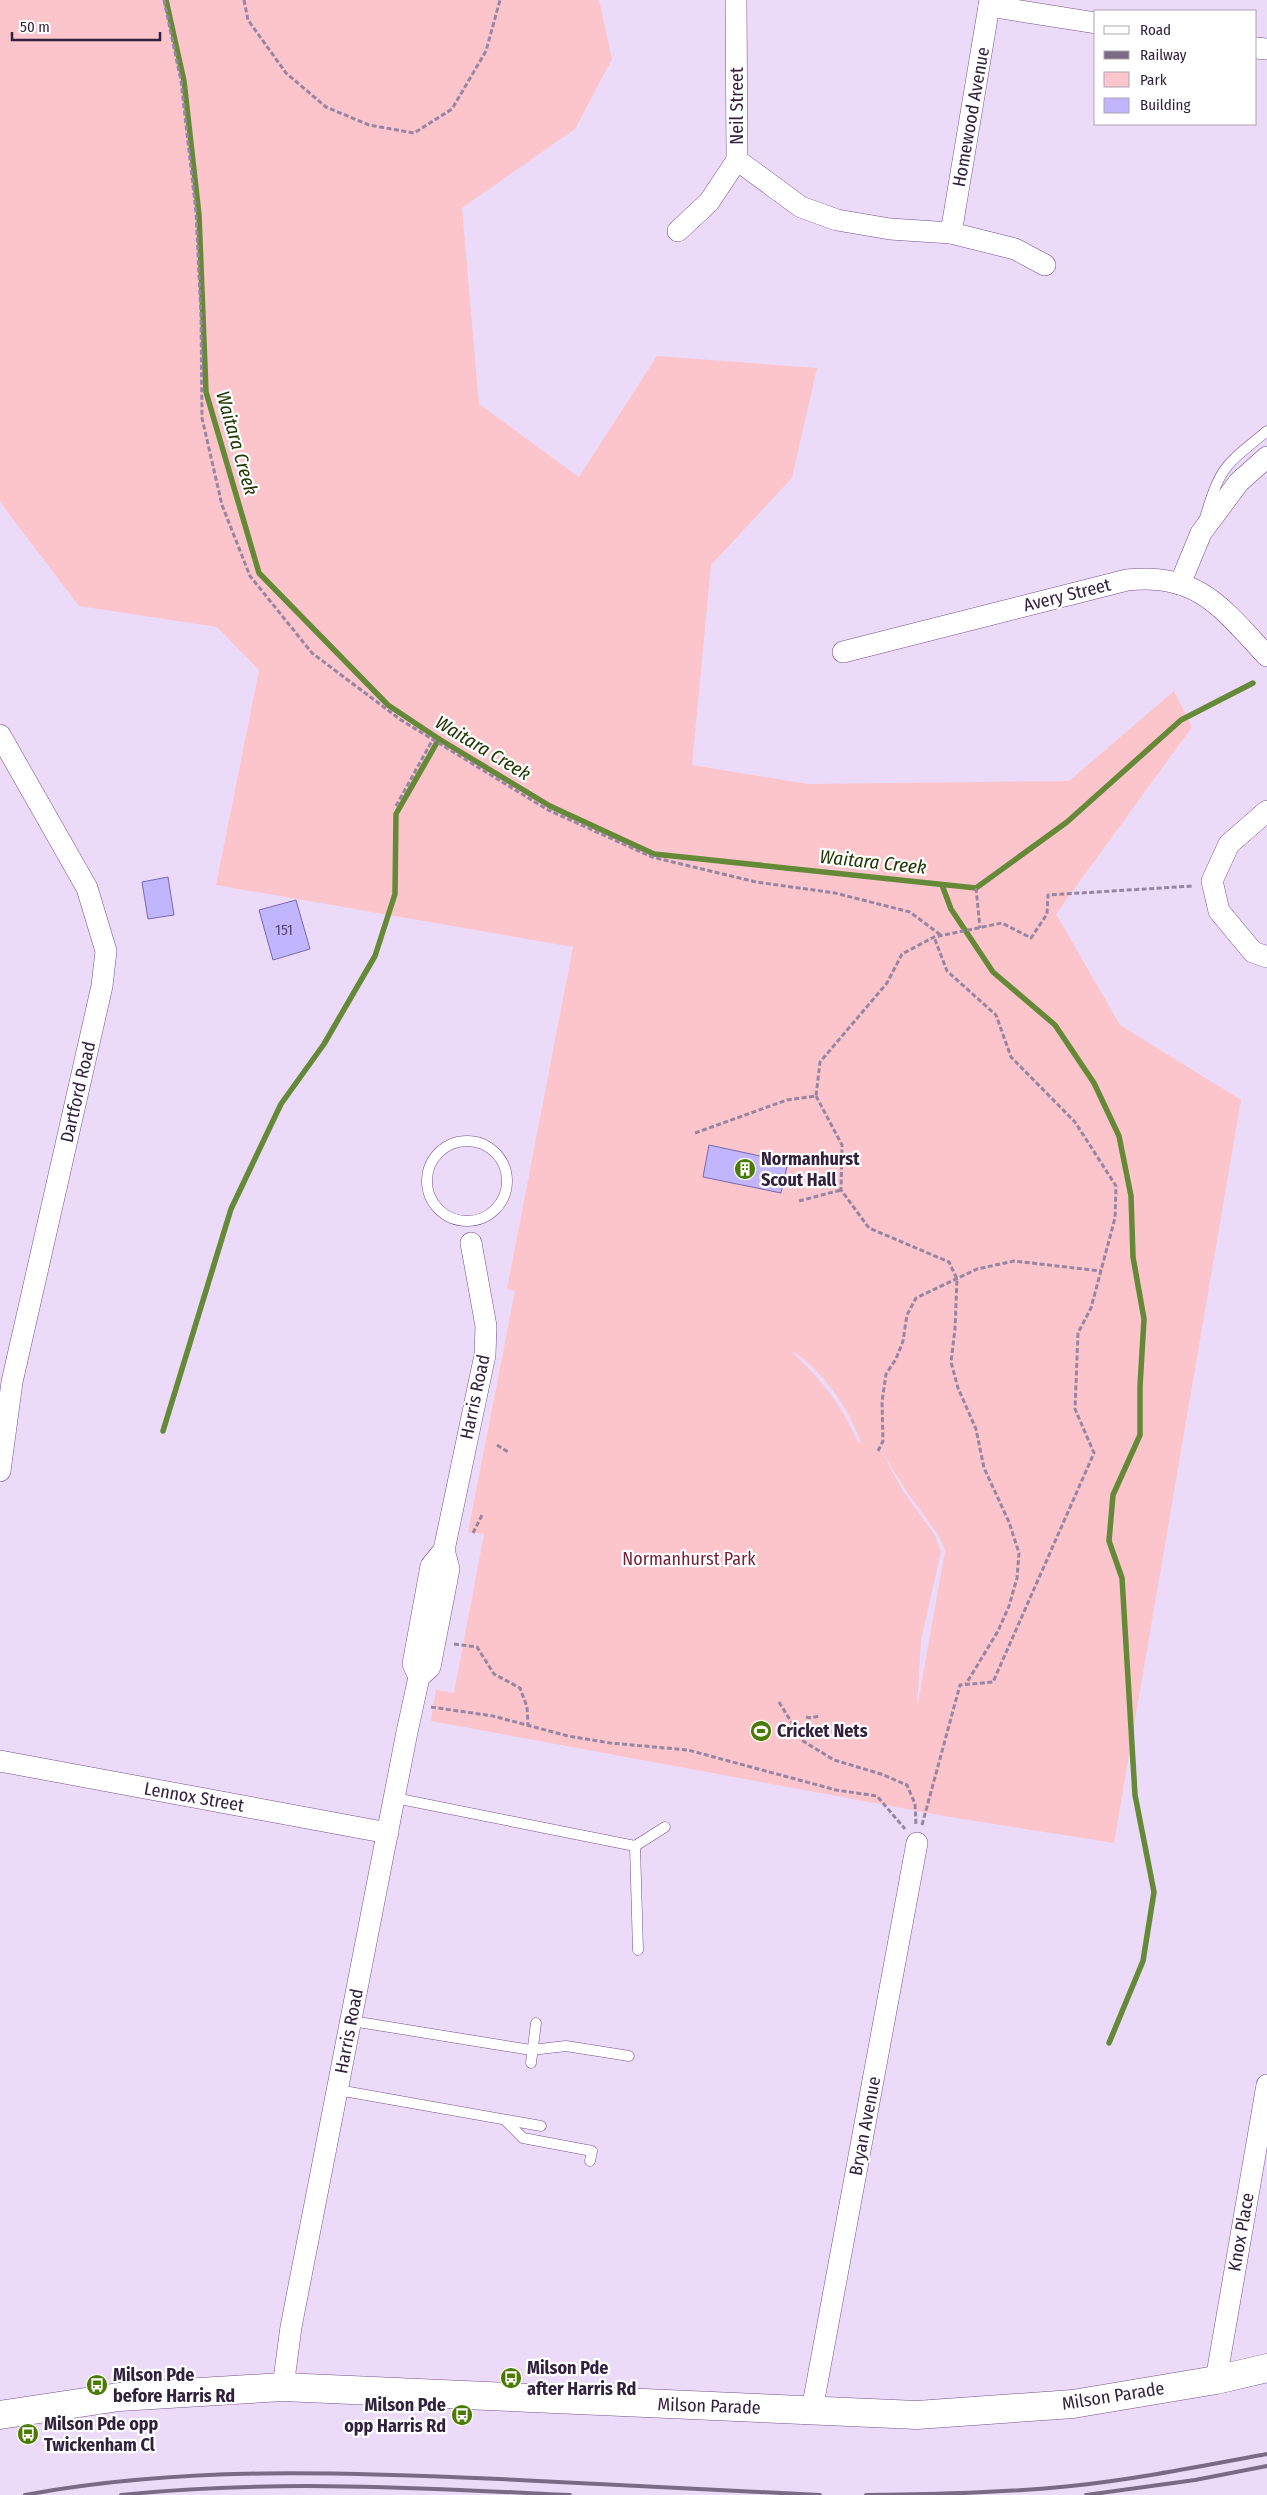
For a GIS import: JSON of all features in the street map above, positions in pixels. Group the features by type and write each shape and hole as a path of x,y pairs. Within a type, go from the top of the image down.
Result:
{"street":[{"name":"Neil Street","path":"736,0 737,160 801,207 837,220 890,229 951,234 1016,249 1045,265"},
{"path":"990,3 1094,23"},
{"name":"Homewood Avenue","path":"951,234 990,3"},
{"path":"678,230 709,202 737,160"},
{"path":"1180,584 1201,533 1239,482 1267,457"},
{"name":"Avery Street","path":"843,652 1126,580 1141,578 1180,584 1194,588 1209,597 1267,656"},
{"name":"Dartford Road","path":"0,735 87,888 106,951 102,986 12,1382 0,1471"},
{"path":"1267,811 1229,844 1212,881 1219,911 1253,952 1267,957"},
{"name":"Harris Road","path":"283,2387 291,2327 413,1705 419,1677 430,1667 449,1569 444,1550 485,1355 486,1326 471,1243"},
{"name":"Harris Road","path":"419,1677 413,1664 431,1566 444,1550"},
{"name":"Lennox Street","path":"0,1761 388,1833"},
{"name":"Bryan Avenue","path":"812,2410 917,1843"},
{"name":"Knox Place","path":"1216,2380 1267,2085"},
{"name":"Milson Parade","path":"0,2415 119,2397 283,2387 917,2415 1063,2405 1216,2380 1267,2368"}],"lane":[{"path":"1201,533 1219,474 1241,450 1267,431"},
{"path":"468,1140 478,1142 497,1152 503,1161 508,1181 503,1201 496,1210 482,1218 467,1221 446,1216 438,1209 432,1200 427,1180 432,1160 439,1152 458,1141 468,1140"},
{"path":"467,1221 471,1243"},
{"path":"395,1798 635,1846 665,1827"},
{"path":"635,1846 638,1950"},
{"path":"352,2021 531,2050 566,2046 629,2056"},
{"path":"531,2063 531,2050 536,2023"},
{"path":"338,2090 542,2126"},
{"path":"504,2120 523,2138 592,2151 590,2161"}],"path":[{"path":"164,0 181,81 196,212 201,317 202,418 222,506 250,576 312,653 401,720 548,810 652,857 756,882 835,893 910,912 942,936"},
{"path":"244,0 248,20 286,73 326,108 369,126 414,133 452,109 486,50 500,0"},
{"path":"396,806 433,739"},
{"path":"966,1684 998,1631 1009,1606 1017,1578 1019,1553 1009,1522 984,1468 976,1429 958,1388 951,1362 955,1329 957,1279 949,1262 869,1228 841,1190 842,1145 816,1096 820,1062 887,983 902,954 934,937 1002,923 1031,938 1047,914 1048,895 1196,886"},
{"path":"976,888 980,928"},
{"path":"917,1843 960,1684 993,1682 1094,1453 1075,1409 1078,1333 1091,1308 1115,1218 1116,1186 1075,1122 1010,1057 996,1015 947,971 934,937"},
{"path":"695,1133 787,1100 816,1096"},
{"path":"799,1201 841,1190"},
{"path":"878,1451 883,1441 882,1402 886,1374 896,1360 902,1342 907,1315 916,1298 978,1270 1014,1261 1101,1271"},
{"path":"497,1445 508,1452"},
{"path":"473,1533 482,1515"},
{"path":"433,1645 468,1644 477,1647 494,1674 520,1688 527,1707 528,1726"},
{"path":"779,1702 803,1741 834,1760 882,1774 907,1785 915,1804 917,1843"},
{"path":"413,1705 493,1716 528,1726 610,1744 688,1750 836,1790 876,1796 917,1843"},
{"path":"806,1717 819,1716"}],"green space":[{"name":"Normanhurst Park","path":"0,0 599,0 612,59 575,129 462,208 479,404 579,477 657,356 817,368 792,478 711,565 692,765 807,784 1069,781 1174,691 1192,727 1056,914 1120,1025 1241,1100 1114,1843 950,1817 431,1721 436,1690 454,1693 484,1534 468,1532 515,1291 507,1289 573,947 216,885 259,670 217,627 79,606 0,502","holes":["790,1350 812,1367 833,1390 850,1417 861,1443 858,1442 829,1392 812,1371","880,1449 907,1492 939,1536 945,1551 917,1708 921,1640 941,1552 935,1535 903,1491"]}],"building":[{"path":"168,877 174,915 148,919 142,882"},
{"path":"296,900 310,949 273,960 259,910"},
{"name":"Normanhurst Scout Hall","path":"709,1145 788,1162 781,1193 703,1177"}],"waterway":[{"name":"Waitara Creek","path":"166,0 184,81 199,215 206,392 259,573 388,705 439,739 550,806 654,854 976,888 1067,822 1181,720 1253,683"},
{"path":"163,1431 231,1209 281,1104 324,1044 375,956 395,894 396,814 439,739"},
{"path":"942,885 951,909 993,972 1055,1025 1094,1083 1119,1136 1131,1196 1133,1257 1144,1319 1140,1386 1140,1435 1113,1495 1109,1541 1122,1578 1135,1795 1154,1892 1143,1961 1109,2043"}],"railway":[{"path":"866,2495 994,2492 1071,2486 1145,2476 1267,2454"},
{"path":"1086,2495 1195,2480 1267,2466"},
{"path":"25,2495 143,2479 202,2475 321,2473 500,2479 820,2495"},
{"path":"121,2495 177,2490 289,2486 345,2486 570,2495"}],"place":[{"name":"Normanhurst Scout Hall","path":"745,1169"},
{"name":"Cricket Nets","path":"761,1731"},
{"name":"Milson Pde after Harris Rd","path":"511,2378"},
{"name":"Milson Pde before Harris Rd","path":"97,2385"},
{"name":"Milson Pde opp Harris Rd","path":"462,2415"},
{"name":"Milson Pde opp Twickenham Cl","path":"28,2434"}]}
